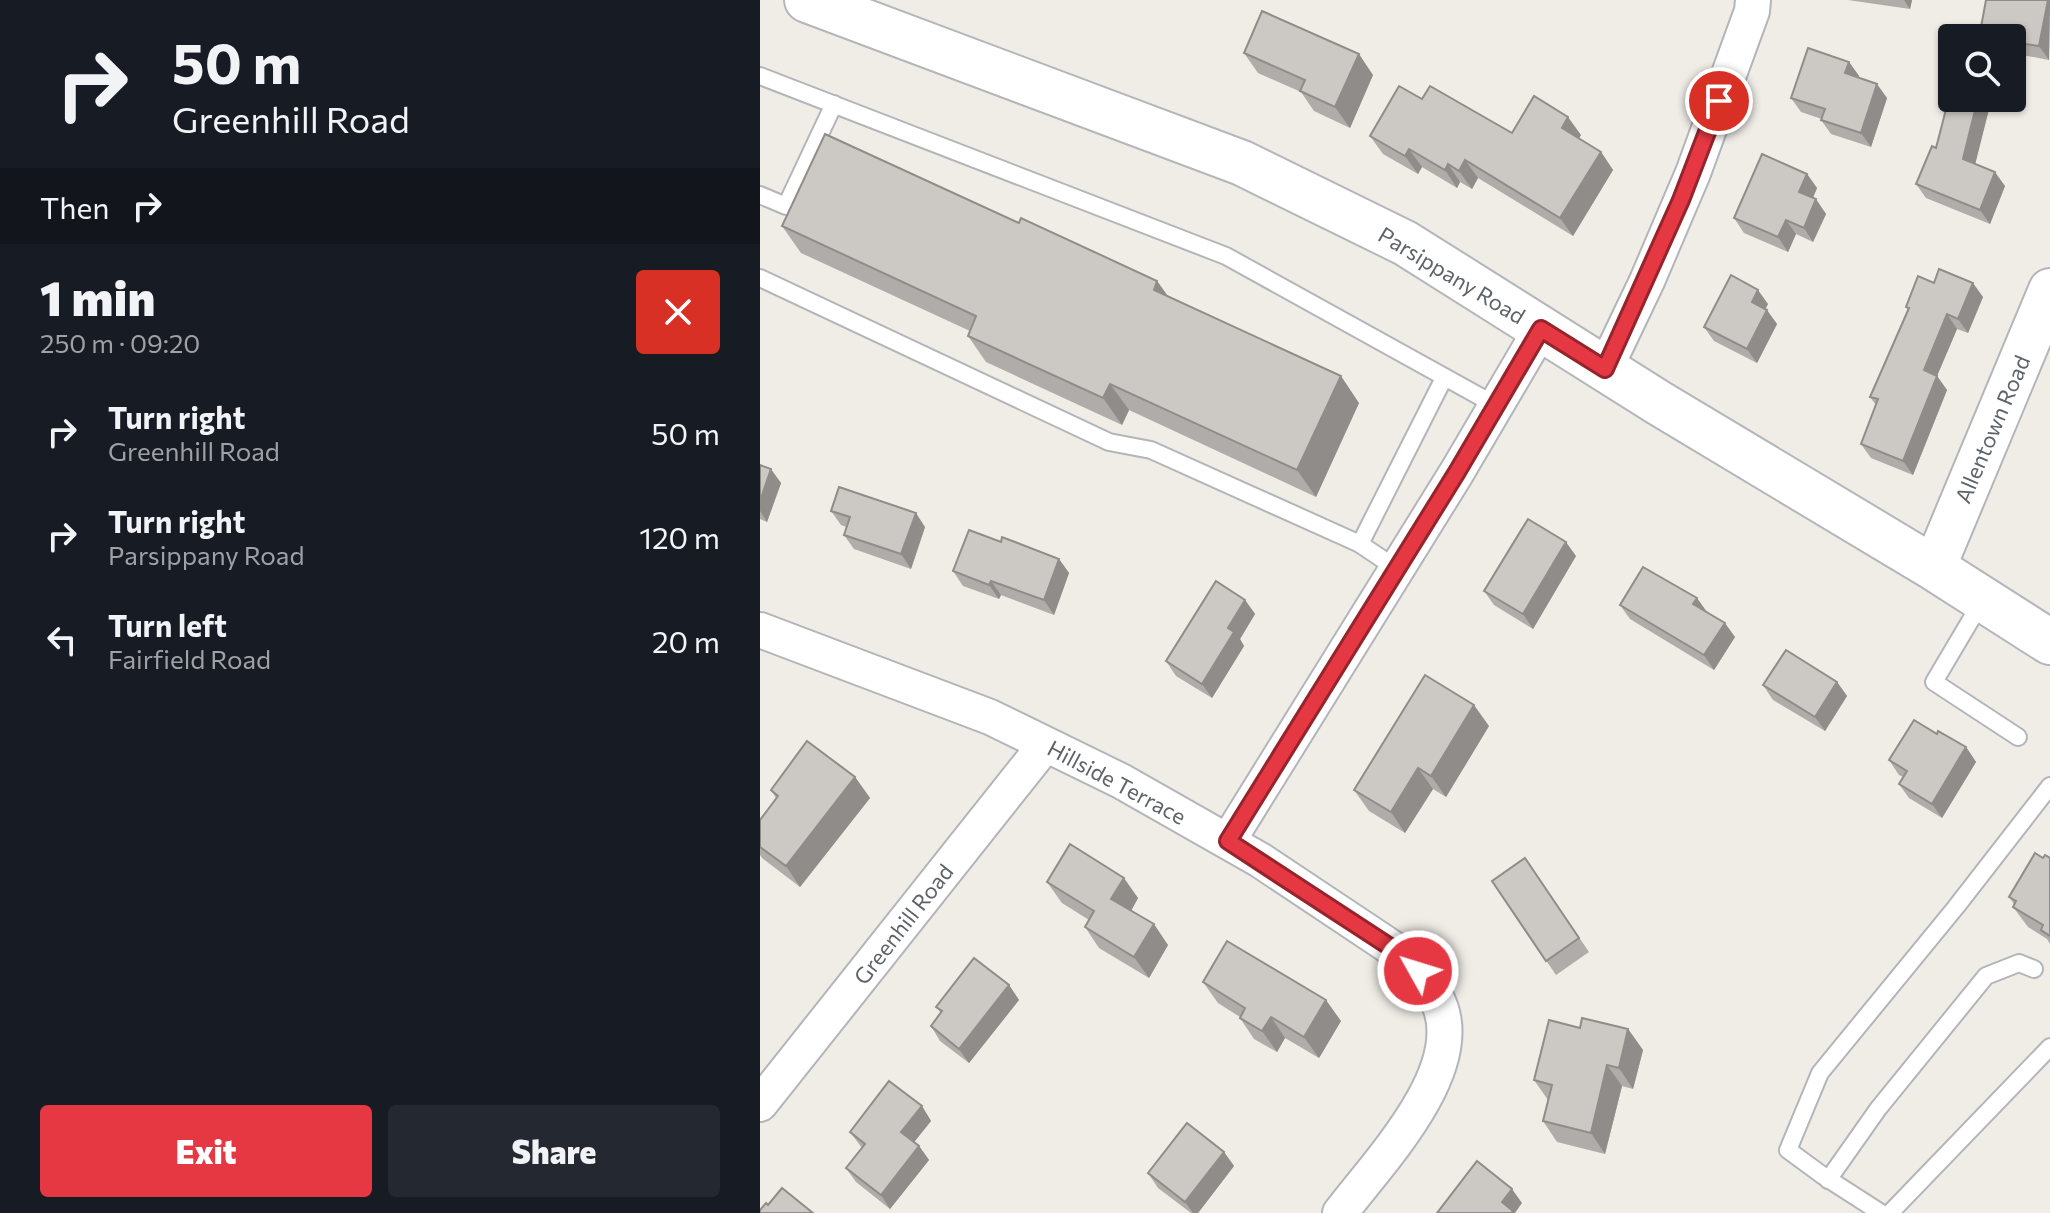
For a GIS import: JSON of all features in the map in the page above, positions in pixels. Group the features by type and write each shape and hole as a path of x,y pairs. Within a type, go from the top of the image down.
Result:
{"main road":[{"name":"Parsippany Road","path":"807,0 1242,163 1405,243 2050,642"}],"street":[{"path":"1605,369 1693,173 1746,4"},
{"name":"Allentown Road","path":"1934,568 2050,290"},
{"path":"1228,841 1497,406 1541,329"},
{"name":"Hillside Terrace","path":"760,630 990,717 1121,781 1228,841 1401,954 1418,971 1441,1008 1445,1030 1435,1074 1410,1122 1340,1213"},
{"name":"Greenhill Road","path":"760,1104 1045,745"}],"lane":[{"path":"760,76 1226,256 1497,406"},
{"path":"760,195 786,206 834,104"},
{"path":"760,278 1109,442 1151,450 1360,544 1397,569"},
{"path":"1360,544 1444,378"},
{"path":"1983,600 1934,682 2018,737"},
{"path":"1881,1213 1828,1180 1788,1150 1820,1073 2050,786"},
{"path":"1828,1180 1878,1109 1986,976 2019,963 2034,969"},
{"path":"1890,1213 2050,1047"}],"building":[{"path":"1986,0 2048,0 2039,46 2026,44 2026,24 1982,24"},
{"path":"1262,11 1359,54 1335,107 1300,91 1305,80 1244,53"},
{"path":"1808,48 1849,62 1845,73 1877,84 1861,133 1821,120 1825,109 1791,98"},
{"path":"1399,86 1422,99 1430,86 1512,133 1534,96 1568,117 1562,128 1601,152 1560,218 1465,160 1459,171 1448,164 1445,170 1409,149 1405,156 1370,136"},
{"path":"1945,112 1975,112 1963,159 1995,172 1980,210 1916,184 1932,146 1936,148"},
{"path":"825,134 1019,223 1021,218 1157,281 1154,290 1341,376 1297,470 1110,384 1103,398 968,336 976,316 782,226"},
{"path":"1762,154 1807,174 1799,192 1816,199 1804,228 1786,220 1778,237 1734,218"},
{"path":"1939,269 1973,283 1958,319 1947,314 1924,370 1937,376 1903,461 1861,444 1878,399 1870,397 1909,308 1906,307 1918,276 1934,283"},
{"path":"1731,275 1758,290 1752,302 1767,310 1747,349 1704,327"},
{"path":"760,465 771,469 760,501"},
{"path":"839,487 916,513 901,554 844,535 850,517 831,511"},
{"path":"1528,519 1566,542 1523,614 1484,591"},
{"path":"969,530 1001,542 1002,537 1059,559 1044,600 991,581 989,585 953,571"},
{"path":"1643,567 1697,598 1693,604 1725,623 1704,655 1620,605"},
{"path":"1216,581 1245,600 1228,628 1234,632 1202,684 1166,661"},
{"path":"1786,650 1837,682 1815,717 1763,685"},
{"path":"1425,675 1474,705 1431,776 1418,768 1391,812 1354,790"},
{"path":"1914,720 1966,747 1932,804 1899,784 1907,771 1889,760"},
{"path":"807,741 855,777 786,866 760,847 760,820 778,796 771,790"},
{"path":"1070,844 1124,878 1111,899 1154,924 1134,957 1085,927 1094,911 1047,882"},
{"path":"2035,853 2050,858 2050,936 2041,930 2043,925 2013,907 2016,901 2009,897"},
{"path":"1525,858 1579,938 1546,961 1492,881"},
{"path":"1227,941 1326,1000 1304,1037 1271,1017 1262,1031 1240,1018 1245,1008 1203,982"},
{"path":"974,958 1009,985 959,1049 931,1026 942,1011 936,1007"},
{"path":"1582,1018 1628,1029 1619,1068 1607,1065 1591,1133 1543,1121 1552,1085 1534,1080 1549,1020 1580,1028"},
{"path":"889,1081 922,1106 901,1132 919,1146 881,1195 846,1168 865,1144 850,1132"},
{"path":"1187,1123 1224,1152 1185,1202 1148,1173"},
{"path":"1477,1161 1512,1189 1502,1202 1513,1211 1437,1213"},
{"path":"782,1188 813,1213 760,1213"}],"route":[{"path":"1418,971 1401,954 1228,841 1457,472 1541,329 1605,369 1693,173 1719,101"}]}
